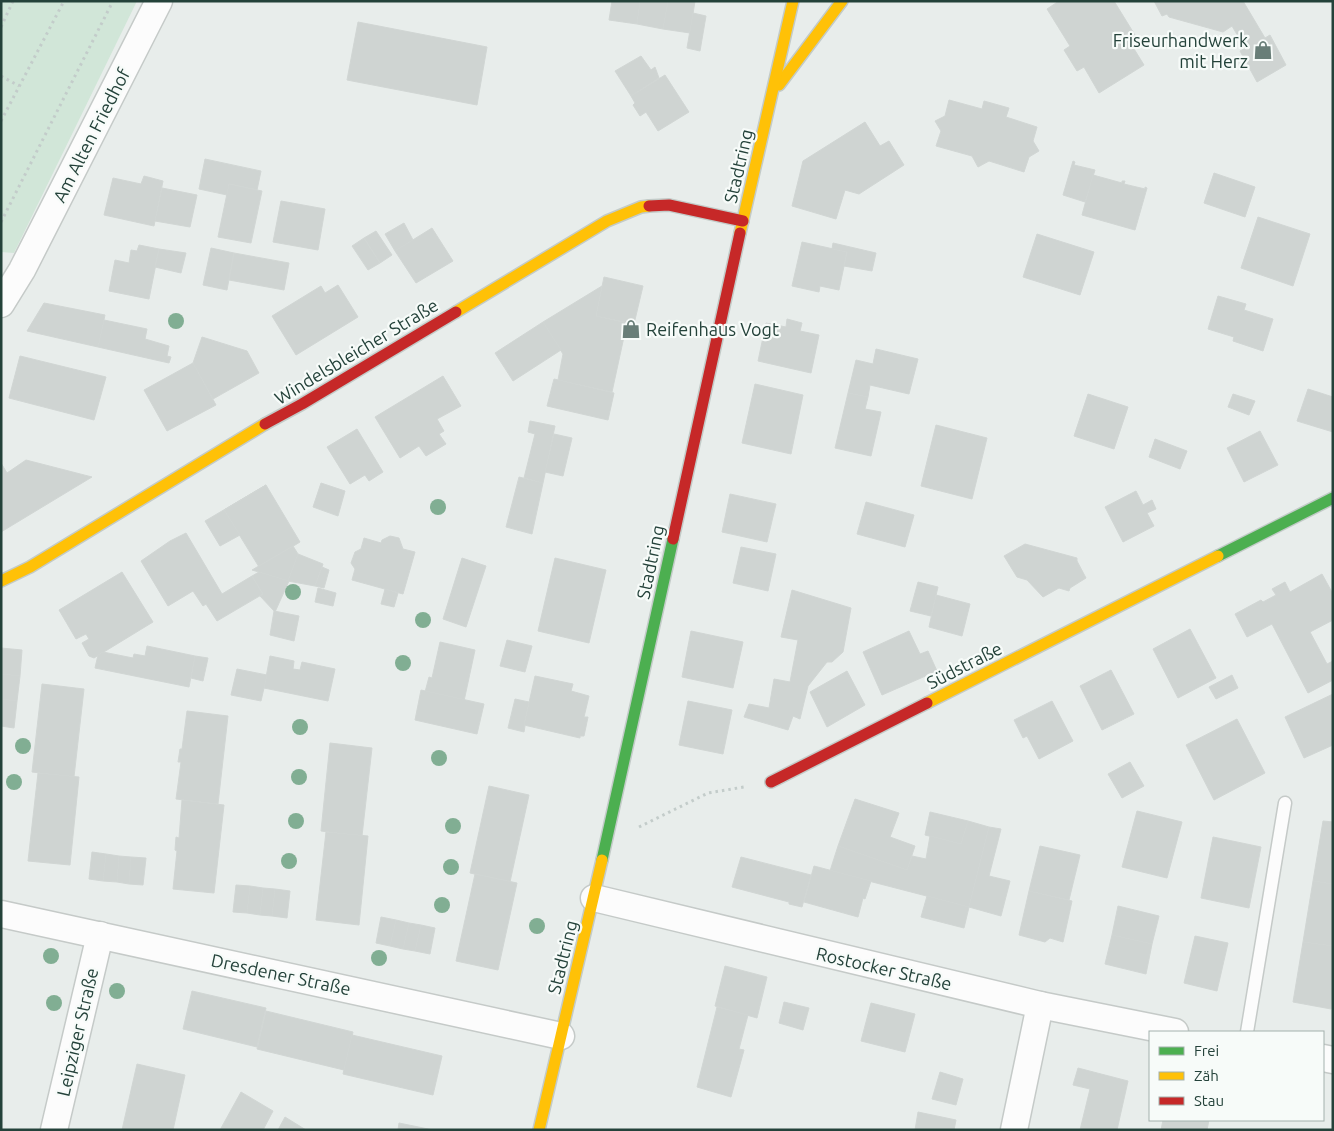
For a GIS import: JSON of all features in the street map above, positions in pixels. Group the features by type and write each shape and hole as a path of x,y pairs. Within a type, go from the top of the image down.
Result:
{"street":[{"name":"Am Alten Friedhof","path":"1,304 12,268 159,1"},
{"name":"Stadtring","path":"538,1130 594,898 743,222 794,1"},
{"path":"773,94 842,1"},
{"name":"Windelsbleicher Straße","path":"1,581 38,562 260,427 302,404 607,221 641,207 669,206 743,222"},
{"name":"Südstraße","path":"771,782 1333,498"},
{"name":"Rostocker Straße","path":"594,898 1040,1005 1170,1031"},
{"name":"Dresdener Straße","path":"1,914 561,1036"},
{"name":"Leipziger Straße","path":"54,1130 100,935"},
{"path":"1014,1130 1040,1005"}],"lane":[{"path":"1247,1031 1286,803"}],"path":[{"path":"1,27 13,1"},
{"path":"1,121 64,1"},
{"path":"1,222 112,1"},
{"path":"1,76 19,86"},
{"path":"605,845 708,793 771,782"}],"green space":[{"path":"1,1 137,1 14,253 1,252"}],"building":[{"path":"612,1 640,1 637,24 609,20"},
{"path":"640,1 668,1 663,29 637,24"},
{"path":"668,1 695,1 690,33 663,29"},
{"path":"1059,1 1114,1 1138,40 1131,44 1144,65 1099,93 1084,67 1077,71 1064,50 1070,46 1047,9"},
{"path":"1154,1 1243,1 1265,38 1270,35 1286,65 1257,82 1240,51 1245,48 1232,26 1223,32 1169,17 1167,14 1162,16"},
{"path":"693,13 706,16 700,51 687,48"},
{"path":"358,22 487,47 477,105 347,80"},
{"path":"641,56 651,70 655,67 659,78 631,96 615,71"},
{"path":"665,75 689,112 658,131 646,112 640,116 633,105 635,103 631,96"},
{"path":"949,100 982,109 984,101 1009,108 1006,117 1037,127 1033,141 1039,151 1029,157 1024,172 989,161 978,167 972,156 936,146 941,131 935,121 945,116"},
{"path":"865,122 880,146 889,141 904,165 859,194 845,190 836,219 792,206 803,161"},
{"path":"205,159 261,171 257,190 229,184 227,195 199,189"},
{"path":"1073,161 1075,162 1074,165 1095,170 1085,202 1063,195"},
{"path":"1214,173 1255,187 1245,217 1204,203"},
{"path":"1093,175 1122,183 1122,181 1125,181 1124,184 1147,188 1135,230 1082,215"},
{"path":"144,176 163,181 154,226 104,215 113,178 141,184"},
{"path":"229,184 262,191 251,243 218,237"},
{"path":"162,188 197,195 190,227 155,221"},
{"path":"281,201 325,209 318,250 273,242"},
{"path":"1258,217 1310,234 1293,286 1241,268"},
{"path":"404,223 413,240 395,251 385,234"},
{"path":"432,228 453,261 416,283 395,251"},
{"path":"376,231 392,255 380,263 364,238"},
{"path":"1037,234 1094,252 1080,295 1023,277"},
{"path":"364,238 380,263 368,270 352,246"},
{"path":"802,242 847,252 839,290 820,286 819,292 792,286"},
{"path":"833,243 876,253 872,271 844,266 847,252 832,249"},
{"path":"139,245 159,249 149,299 109,291 115,260 129,263 131,250 137,251"},
{"path":"211,248 234,253 227,290 203,285"},
{"path":"159,249 186,253 181,273 155,267"},
{"path":"234,253 289,263 284,290 229,280"},
{"path":"604,277 643,286 634,324 596,316"},
{"path":"338,285 358,317 296,355 272,316 321,286 325,293"},
{"path":"602,286 596,316 627,323 612,392 558,380 563,354 543,322"},
{"path":"1218,296 1246,304 1244,310 1273,319 1263,351 1233,341 1234,337 1208,329"},
{"path":"44,303 105,315 98,347 27,331"},
{"path":"787,319 802,323 800,331 819,335 811,373 758,361 766,323 786,327"},
{"path":"104,320 147,329 145,339 169,346 167,356 171,357 169,363 98,347"},
{"path":"543,322 561,350 513,381 495,353"},
{"path":"202,337 247,351 259,373 213,399 193,363"},
{"path":"876,349 918,359 909,394 870,385 868,397 848,393 856,360 873,364"},
{"path":"20,356 106,377 94,420 9,398"},
{"path":"193,363 216,405 167,431 144,390"},
{"path":"443,376 461,406 437,419 444,431 439,434 446,444 426,456 419,446 400,458 375,417"},
{"path":"554,379 614,393 608,420 547,406"},
{"path":"755,384 803,395 791,454 742,443"},
{"path":"1308,389 1333,397 1333,432 1297,421"},
{"path":"848,393 868,397 865,409 881,412 871,456 835,448"},
{"path":"1088,394 1128,407 1114,449 1074,436"},
{"path":"1233,394 1255,401 1249,415 1228,407"},
{"path":"530,421 555,426 543,483 524,478 535,434 528,432"},
{"path":"936,425 987,438 972,499 921,486"},
{"path":"357,429 383,472 369,481 365,475 350,484 327,447"},
{"path":"1260,431 1278,465 1244,482 1227,448"},
{"path":"554,434 572,438 563,476 545,472"},
{"path":"1155,439 1187,451 1180,469 1149,457"},
{"path":"26,460 92,477 1,532 1,463 7,473"},
{"path":"519,477 543,483 532,534 506,527"},
{"path":"321,483 345,491 338,516 313,507"},
{"path":"266,485 300,542 259,567 224,510"},
{"path":"266,485 224,510 240,535 220,546 205,521"},
{"path":"1136,491 1143,505 1152,500 1156,509 1147,513 1154,526 1123,542 1105,507"},
{"path":"730,494 776,504 767,542 722,532"},
{"path":"866,502 914,515 905,547 857,534"},
{"path":"186,533 222,594 252,576 263,594 217,621 206,604 203,606 193,591 168,606 141,561 170,541"},
{"path":"390,536 399,538 403,549 415,552 403,594 352,580 355,569 351,563 355,552 361,549 364,538 381,543 382,540"},
{"path":"1025,544 1077,558 1086,578 1070,588 1069,591 1059,588 1043,597 1027,580 1017,577 1004,556"},
{"path":"293,546 298,554 288,581 252,570"},
{"path":"741,547 776,554 768,591 733,583"},
{"path":"298,554 323,564 315,586 288,581"},
{"path":"462,558 486,566 466,627 443,619"},
{"path":"555,558 606,570 589,643 538,631"},
{"path":"322,567 329,570 324,588 315,586"},
{"path":"122,572 153,622 94,658 89,656 82,643 89,639 86,634 76,639 59,610"},
{"path":"259,572 289,581 275,612 260,596 263,594 252,576"},
{"path":"1322,574 1333,594 1333,620 1310,632 1327,664 1333,661 1333,680 1308,693 1272,624 1247,637 1235,614 1261,600 1263,602 1276,595 1272,589 1285,582 1290,592"},
{"path":"918,582 938,587 931,616 910,611"},
{"path":"318,588 336,593 333,606 315,602"},
{"path":"385,589 398,593 394,607 381,604"},
{"path":"792,590 851,608 843,652 832,662 827,662 808,686 800,719 793,716 788,730 744,717 749,704 769,708 774,679 790,682 798,640 781,637"},
{"path":"936,595 970,604 962,636 929,627"},
{"path":"274,611 299,616 294,641 270,635"},
{"path":"1190,629 1216,678 1178,698 1153,649"},
{"path":"691,631 743,642 733,688 682,677"},
{"path":"909,631 920,654 928,651 937,671 882,695 863,652"},
{"path":"507,640 532,646 525,672 500,666"},
{"path":"440,642 475,650 464,701 425,692 429,677 432,678"},
{"path":"147,646 195,656 189,687 95,668 98,655 103,652 133,658 134,654 145,656"},
{"path":"1,648 22,650 20,676 1,674"},
{"path":"195,656 208,658 203,681 191,678"},
{"path":"270,656 294,661 293,669 300,670 302,662 335,669 328,701 264,688"},
{"path":"237,669 267,675 261,701 231,695"},
{"path":"1111,670 1134,714 1102,730 1080,686"},
{"path":"847,671 865,705 827,727 810,692"},
{"path":"1,674 20,676 17,701 1,699"},
{"path":"1232,675 1238,688 1216,699 1209,687"},
{"path":"535,676 573,684 571,691 589,696 584,717 588,717 584,736 580,736 580,738 524,725"},
{"path":"42,684 84,689 74,777 32,772"},
{"path":"421,690 484,704 477,734 415,720"},
{"path":"1333,694 1333,745 1304,758 1285,717"},
{"path":"1,699 17,701 14,728 1,726"},
{"path":"515,699 529,702 524,732 508,728"},
{"path":"688,701 732,710 723,754 679,745"},
{"path":"1052,701 1073,741 1039,759 1027,736 1023,738 1014,720"},
{"path":"187,711 228,716 218,804 176,799 181,762 178,762 180,749 182,749"},
{"path":"1237,719 1265,773 1214,800 1186,745"},
{"path":"330,743 372,748 362,836 321,831"},
{"path":"1130,762 1144,786 1122,798 1108,774"},
{"path":"38,773 79,777 70,865 28,861"},
{"path":"489,786 529,795 510,882 470,873"},
{"path":"855,799 899,813 890,837 915,846 907,870 838,846"},
{"path":"182,800 224,805 214,893 173,889 177,851 175,850 176,837 179,838"},
{"path":"1137,811 1182,822 1167,878 1122,867"},
{"path":"930,812 968,821 961,844 925,835"},
{"path":"968,821 989,827 969,907 830,871 838,846 907,870 912,856 926,859 930,836 961,844"},
{"path":"1323,821 1333,822 1333,884 1313,881"},
{"path":"989,827 1001,829 989,876 1010,881 1001,916 969,907"},
{"path":"326,832 368,836 359,925 316,920"},
{"path":"1213,837 1261,847 1249,908 1201,898"},
{"path":"1040,846 1080,855 1069,900 1029,891"},
{"path":"92,852 106,854 103,881 89,879"},
{"path":"106,854 119,856 117,882 103,881"},
{"path":"119,856 131,857 129,884 117,882"},
{"path":"131,857 146,858 143,885 129,884"},
{"path":"741,857 811,875 802,907 732,887"},
{"path":"814,866 871,881 865,899 863,898 858,917 804,902"},
{"path":"475,874 517,883 498,970 456,961"},
{"path":"1313,881 1333,884 1333,946 1303,942"},
{"path":"236,885 250,886 247,913 233,912"},
{"path":"250,886 263,888 260,915 247,913"},
{"path":"263,888 275,889 272,916 260,915"},
{"path":"275,889 290,891 287,918 272,916"},
{"path":"1029,891 1072,901 1063,942 1050,938 1045,942 1019,935"},
{"path":"927,896 969,907 964,928 921,917"},
{"path":"1118,906 1159,916 1152,944 1112,935"},
{"path":"381,917 396,920 390,946 376,943"},
{"path":"396,920 409,923 403,949 390,946"},
{"path":"409,923 421,925 415,951 403,949"},
{"path":"421,925 435,928 430,954 415,951"},
{"path":"1112,935 1152,944 1146,974 1105,964"},
{"path":"1195,936 1228,943 1217,991 1184,983"},
{"path":"1303,942 1333,946 1331,1009 1293,1002"},
{"path":"725,966 767,977 757,1018 715,1006"},
{"path":"192,991 266,1008 257,1047 183,1029"},
{"path":"784,1002 809,1008 803,1030 779,1023"},
{"path":"871,1003 915,1014 905,1052 861,1041"},
{"path":"717,1007 748,1015 739,1049 744,1050 731,1097 697,1087"},
{"path":"266,1011 353,1032 344,1070 257,1049"},
{"path":"352,1035 442,1056 433,1095 343,1074"},
{"path":"137,1064 185,1075 173,1130 122,1130"},
{"path":"1078,1068 1128,1081 1117,1130 1080,1130 1090,1089 1073,1085"},
{"path":"940,1072 963,1079 956,1105 932,1099"},
{"path":"241,1092 273,1111 263,1130 220,1130"},
{"path":"918,1112 956,1120 954,1130 915,1130"},
{"path":"285,1117 306,1130 278,1130"},
{"path":"1163,1121 1209,1121 1207,1130 1161,1130"},
{"path":"399,1123 433,1130 398,1130"}],"traffic: fast":[{"path":"1218,556 1333,498"},
{"path":"602,860 673,539"}],"traffic: slow":[{"path":"740,233 793,1"},
{"path":"779,85 842,1"},
{"path":"456,312 607,221 641,207 649,206"},
{"path":"1,581 30,567 265,424"},
{"path":"927,703 1218,556"},
{"path":"539,1130 602,860"}],"traffic: jam":[{"path":"649,206 669,205 743,221"},
{"path":"673,539 740,233"},
{"path":"265,424 456,312"},
{"path":"771,782 927,703"}],"place":[{"name":"Friseurhandwerk mit Herz","path":"1263,50"},
{"name":"Reifenhaus Vogt","path":"631,329"}]}
